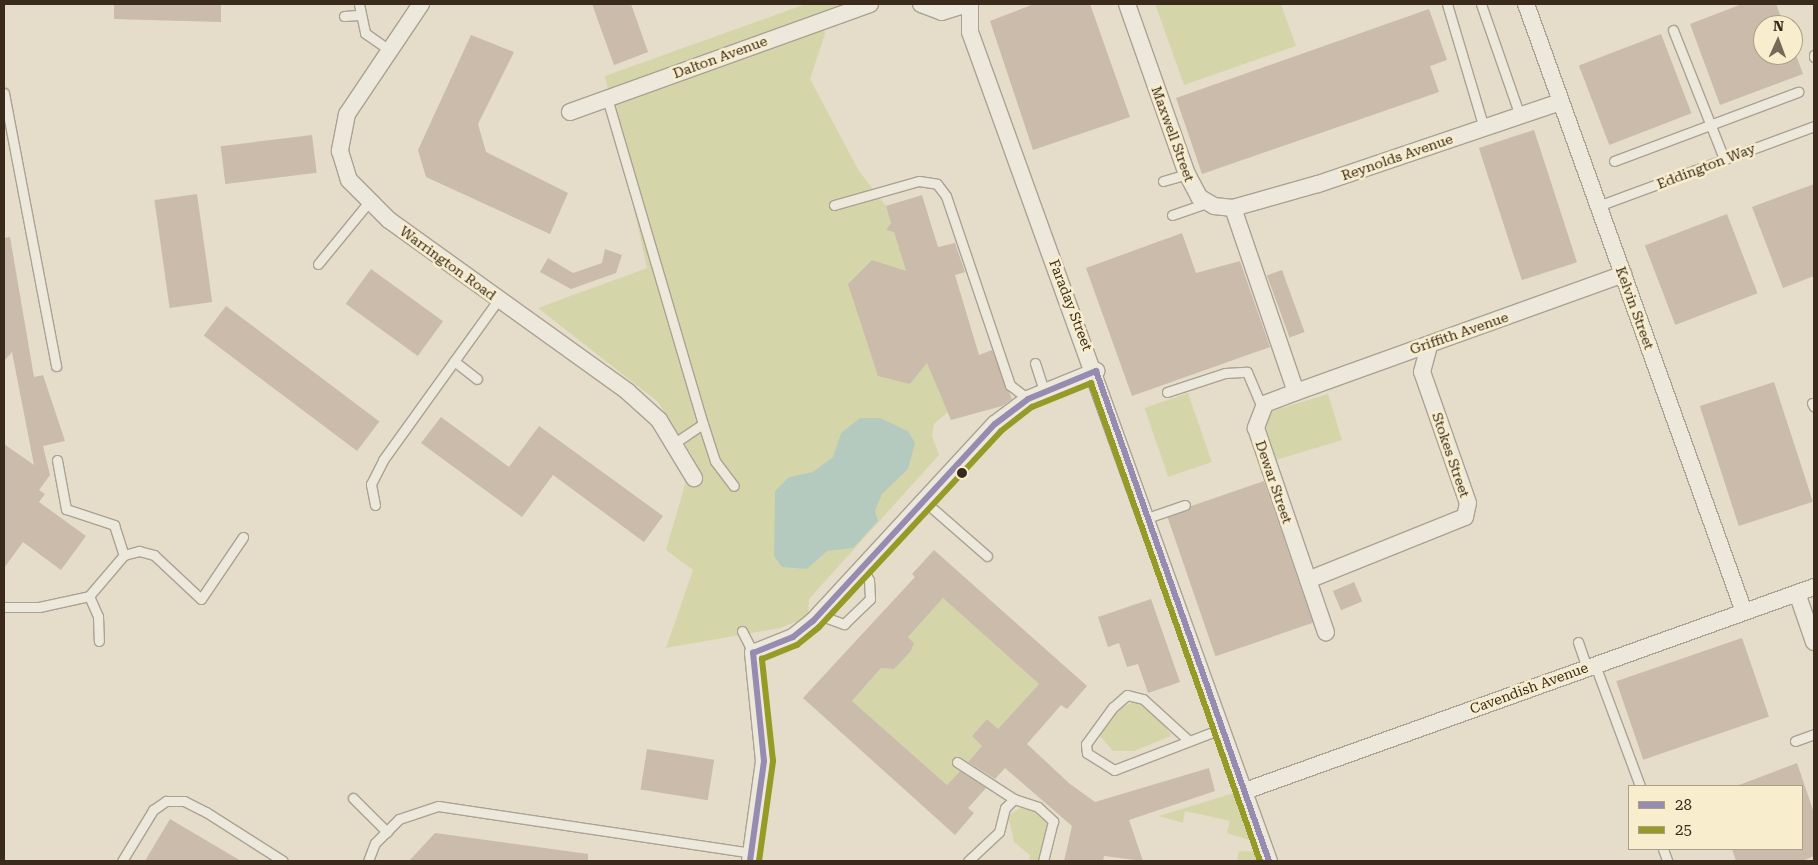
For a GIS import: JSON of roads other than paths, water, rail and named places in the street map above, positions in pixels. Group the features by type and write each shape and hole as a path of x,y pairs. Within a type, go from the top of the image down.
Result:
{"street":[{"name":"Warrington Road","path":"422,4 347,114 340,138 343,166 368,203 498,300 628,392 676,442 694,478"},
{"name":"Dalton Avenue","path":"570,112 870,4"},
{"path":"921,4 942,12 970,32"},
{"path":"942,12 966,4"},
{"name":"Faraday Street","path":"970,4 970,32 1096,371 1269,861"},
{"name":"Maxwell Street","path":"1127,4 1186,174 1206,203"},
{"name":"Kelvin Street","path":"1526,4 1744,612"},
{"name":"Reynolds Avenue","path":"1233,208 1560,102"},
{"path":"1206,203 1233,208 1296,392 1270,400 1262,408"},
{"name":"Griffith Avenue","path":"1296,392 1429,346 1623,274"},
{"name":"Stokes Street","path":"1308,580 1465,518 1468,503 1422,372 1429,346"},
{"path":"751,857 764,761 753,653 793,636 819,615 995,424 1028,399 1096,371"},
{"name":"Dewar Street","path":"1262,408 1258,435 1326,632"},
{"name":"Cavendish Avenue","path":"1245,791 1814,587"},
{"path":"1797,594 1814,642"}],"lane":[{"path":"359,4 358,15 365,32 389,50"},
{"path":"1446,4 1484,128"},
{"path":"1481,4 1520,116"},
{"path":"344,16 358,15"},
{"path":"1673,30 1724,159"},
{"path":"1614,161 1798,92"},
{"path":"4,93 56,366"},
{"path":"607,98 715,461 734,486"},
{"name":"Eddington Way","path":"1598,206 1814,126"},
{"path":"1164,181 1186,174"},
{"path":"834,205 919,181 937,184 946,196 1010,385 1028,399"},
{"path":"318,264 368,203"},
{"path":"1172,215 1206,203"},
{"path":"375,505 371,484 383,460 498,300"},
{"path":"454,361 477,379"},
{"path":"1035,363 1045,393"},
{"path":"1167,392 1225,373 1247,372 1262,408"},
{"path":"676,442 703,424"},
{"path":"57,460 66,509 114,525 124,556"},
{"path":"923,500 987,556"},
{"path":"1147,518 1184,505"},
{"path":"4,607 39,607 88,596 124,556 139,551 154,554 201,599 243,537"},
{"path":"819,615 844,624 870,599 869,580 862,567"},
{"path":"88,596 98,616 99,641"},
{"path":"742,631 753,653"},
{"path":"1578,642 1591,666 1640,785"},
{"path":"1187,739 1143,699 1128,695 1113,707 1086,744 1087,753 1114,770 1166,752 1187,739 1221,729"},
{"path":"1795,741 1814,734"},
{"path":"958,762 1014,799 1038,807 1053,821 1043,861"},
{"path":"353,798 387,832"},
{"path":"968,861 999,832 1005,808 1014,799"},
{"path":"122,861 153,810 166,801 184,802 206,812 283,861"},
{"path":"368,861 387,832 399,819 438,806 751,857"},
{"path":"1663,850 1667,860"}]}
